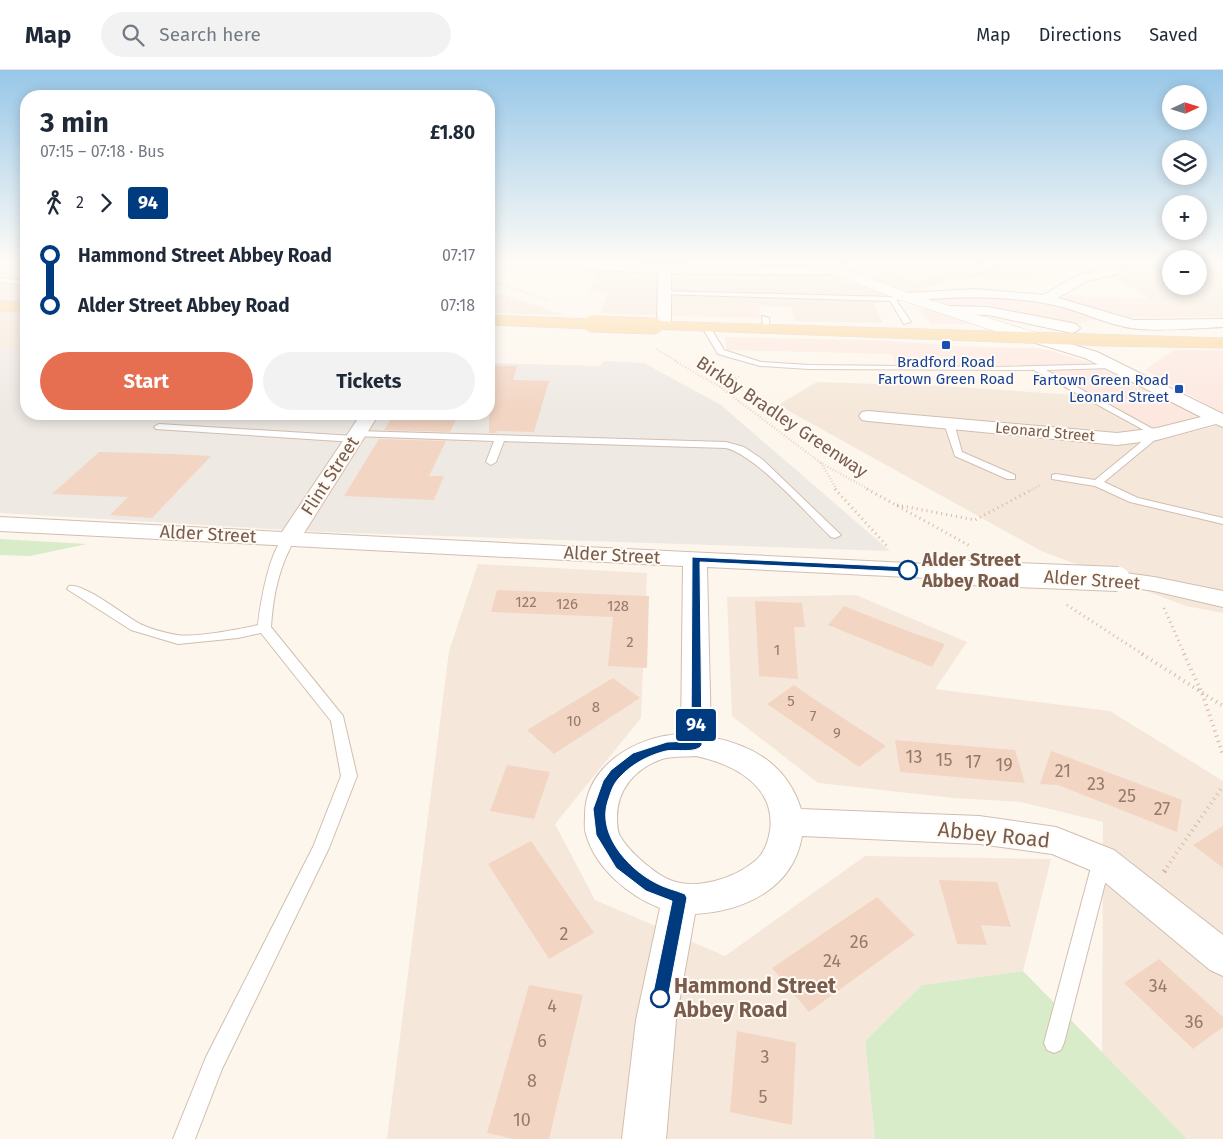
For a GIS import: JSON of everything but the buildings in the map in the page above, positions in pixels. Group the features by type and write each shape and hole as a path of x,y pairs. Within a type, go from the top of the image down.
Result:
{"main road":[{"path":"938,334 963,325 968,322 970,316"},
{"path":"495,320 706,327 766,323 938,334 1108,341 1223,343"},
{"path":"1034,338 1223,334"}],"street":[{"path":"659,326 661,311"},
{"path":"953,311 1091,355 1221,420"},
{"path":"984,311 1072,328"},
{"path":"1085,311 1134,324 1223,323"},
{"path":"1034,338 1112,319"},
{"path":"1091,355 1091,347 1108,341"},
{"name":"Leonard Street","path":"868,416 1117,439 1157,434 1221,420"},
{"name":"Flint Street","path":"290,538 366,420"},
{"name":"Alder Street","path":"0,524 1118,579 1154,584 1223,599"},
{"path":"695,559 696,745"},
{"path":"696,745 726,752 750,763 771,782 786,812 787,838 772,868 747,886 719,896 680,898 650,887 621,864 602,835 599,809 608,784 616,773 638,756 667,747 696,745"},
{"name":"Abbey Road","path":"787,822 978,830 1056,841 1102,860 1223,958"},
{"path":"644,1139 656,1020 680,898"}],"lane":[{"path":"903,311 907,322"},
{"path":"706,327 721,352 760,364 809,367 1036,368 1112,366"},
{"path":"1036,368 1157,434 1097,483"},
{"path":"949,423 958,454 1010,477"},
{"path":"160,427 355,436 500,438 726,445 741,449 758,461 835,535"},
{"path":"491,462 500,438"},
{"path":"1056,476 1097,483 1134,500 1223,522"},
{"path":"184,1139 213,1064 320,848 349,776 338,720 264,628 267,592 279,554 290,538"},
{"path":"73,589 106,607 136,627 178,640 238,634 264,628"},
{"path":"1054,1043 1102,860"}],"path":[{"name":"Birkby Bradley Greenway","path":"661,351 720,387 821,463 974,549"},
{"path":"821,463 832,485 908,570"},
{"path":"894,505 975,520 1056,476"},
{"path":"1154,584 1202,693 1223,755"},
{"path":"1064,603 1223,706"},
{"path":"1147,896 1223,786"}],"shaded area":[{"path":"0,311 20,311 20,349 0,349"},
{"path":"495,311 552,311 565,315 495,313"},
{"path":"602,311 671,311 671,316 601,313"},
{"path":"671,311 760,311 761,318 671,316"},
{"path":"792,311 877,311 883,323 795,321"},
{"path":"921,311 944,311 974,321 975,324 931,324"},
{"path":"999,311 1078,311 1102,318 1070,326"},
{"path":"1107,311 1188,311 1192,317 1131,317"},
{"path":"1188,311 1223,311 1223,317 1192,317"},
{"path":"725,337 890,341 972,347 1040,348 1085,361 1204,418 1152,430 1036,365 984,366 987,370 943,370 941,366 896,366 892,354 726,350"},
{"path":"0,349 20,349 20,420 495,420 495,363 600,366 604,361 644,363 721,405 890,551 324,532 0,513"},
{"path":"1174,350 1223,350 1223,414 1145,370"},
{"path":"817,382 943,386 1077,395 1159,440 1220,425 1223,426 1223,613 1186,606 1041,551 778,405"},
{"path":"478,564 647,573 641,718 555,824 595,900 725,956 865,856 1051,859 1023,971 922,985 865,1041 875,1139 387,1139 449,651"},
{"path":"856,595 967,642 935,689 1110,711 1223,781 1223,1139 1187,1139 1102,1054 1103,822 1021,802 953,798 818,783 732,716 727,597"}],"green space":[{"path":"0,539 87,544 30,556 0,555"},
{"path":"1023,971 1187,1139 875,1139 865,1041 922,985"}],"bus line":[{"name":"94","path":"660,998 680,898 650,887 621,864 602,835 599,809 608,784 616,773 638,756 667,747 696,745 695,559 908,570"}],"place":[{"name":"Bradford Road Fartown Green Road","path":"946,345"},
{"name":"Fartown Green Road Leonard Street","path":"1179,389"},
{"name":"Alder Street Abbey Road","path":"908,570"},
{"name":"Hammond Street Abbey Road","path":"660,998"}]}
